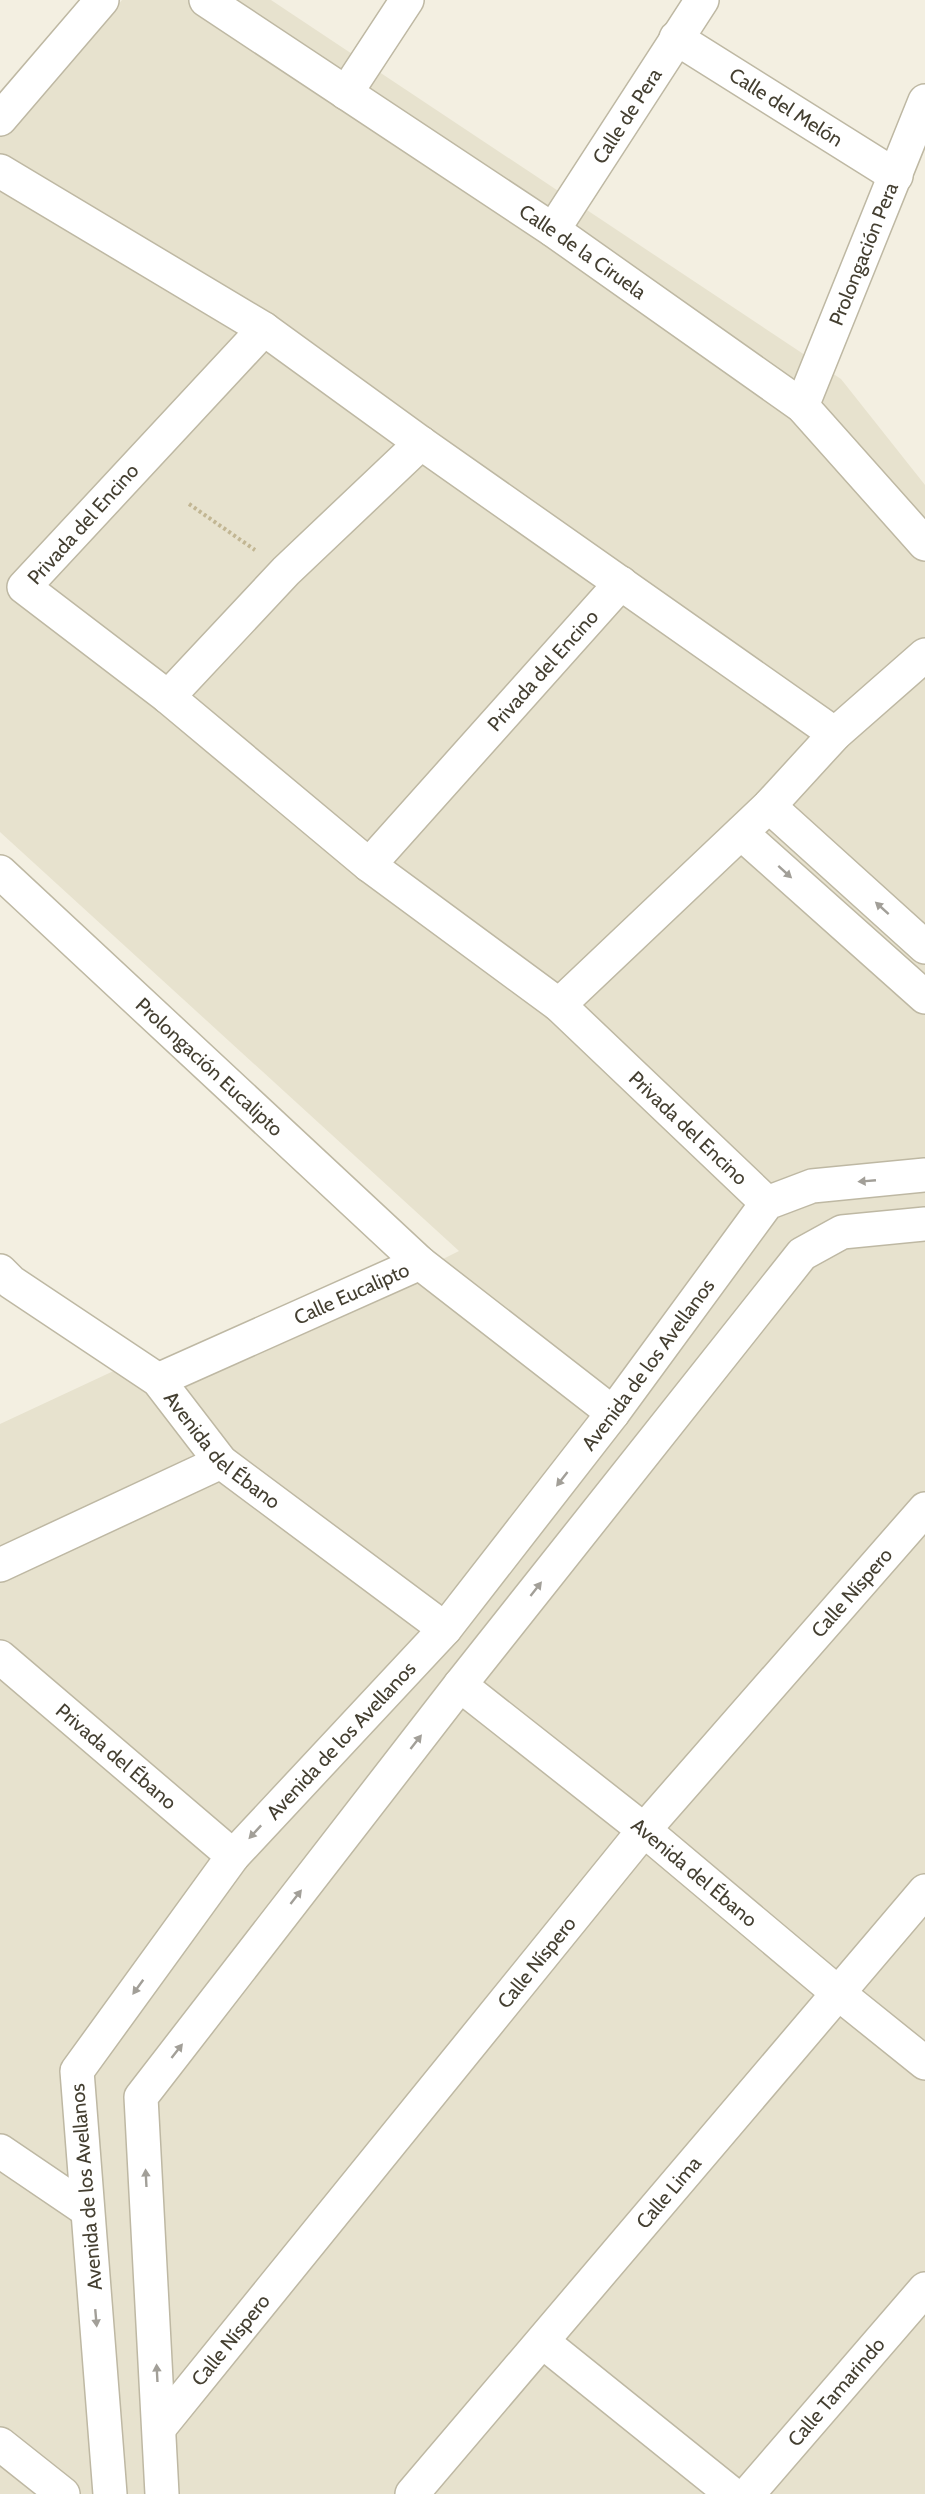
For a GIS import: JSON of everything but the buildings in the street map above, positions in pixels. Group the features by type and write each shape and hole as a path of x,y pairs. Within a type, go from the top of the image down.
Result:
{"street":[{"path":"0,119 102,0"},
{"name":"Calle de la Ciruela","path":"206,0 553,230 802,406 925,544"},
{"path":"346,93 407,0"},
{"name":"Calle de Pera","path":"553,230 702,0"},
{"name":"Calle del Melón","path":"676,38 896,176"},
{"name":"Prolongación Pera","path":"802,406 925,101"},
{"path":"5,181 264,329 421,443 835,734"},
{"name":"Privada del Encino","path":"264,329 24,587 168,697 369,865 559,1005 766,1203"},
{"path":"168,697 286,571 421,443"},
{"name":"Privada del Encino","path":"369,865 621,583"},
{"path":"559,1005 769,806 835,734 925,655"},
{"path":"769,806 925,947"},
{"path":"741,833 925,997"},
{"name":"Prolongación Eucalipto","path":"0,872 420,1263"},
{"path":"766,1203 812,1186 925,1175"},
{"name":"Avenida de los Avellanos","path":"111,2494 77,2071 233,1856 445,1629 613,1413 766,1203"},
{"path":"162,2494 141,2097 460,1684 802,1254 842,1232 925,1224"},
{"name":"Calle Eucalipto","path":"158,1380 420,1263 613,1413"},
{"name":"Avenida del Ébano","path":"4,1280 158,1380 221,1462 445,1629"},
{"path":"0,1565 221,1462"},
{"name":"Calle Níspero","path":"160,2427 644,1830 925,1509"},
{"name":"Privada del Ébano","path":"0,1657 233,1856"},
{"name":"Avenida del Ébano","path":"460,1684 644,1830 925,2063"},
{"name":"Calle Lima","path":"424,2490 543,2342 925,1891"},
{"path":"0,2151 87,2210"},
{"name":"Calle Tamarindo","path":"748,2494 925,2289"},
{"path":"543,2342 732,2494"},
{"path":"0,2444 63,2494"}],"path":[{"path":"189,504 233,536"}],"shaded area":[{"path":"122,0 271,0 841,379 925,485 925,2494 0,2494 0,1424 120,1368 217,1372 459,1251 0,832 0,137 15,127"}]}
